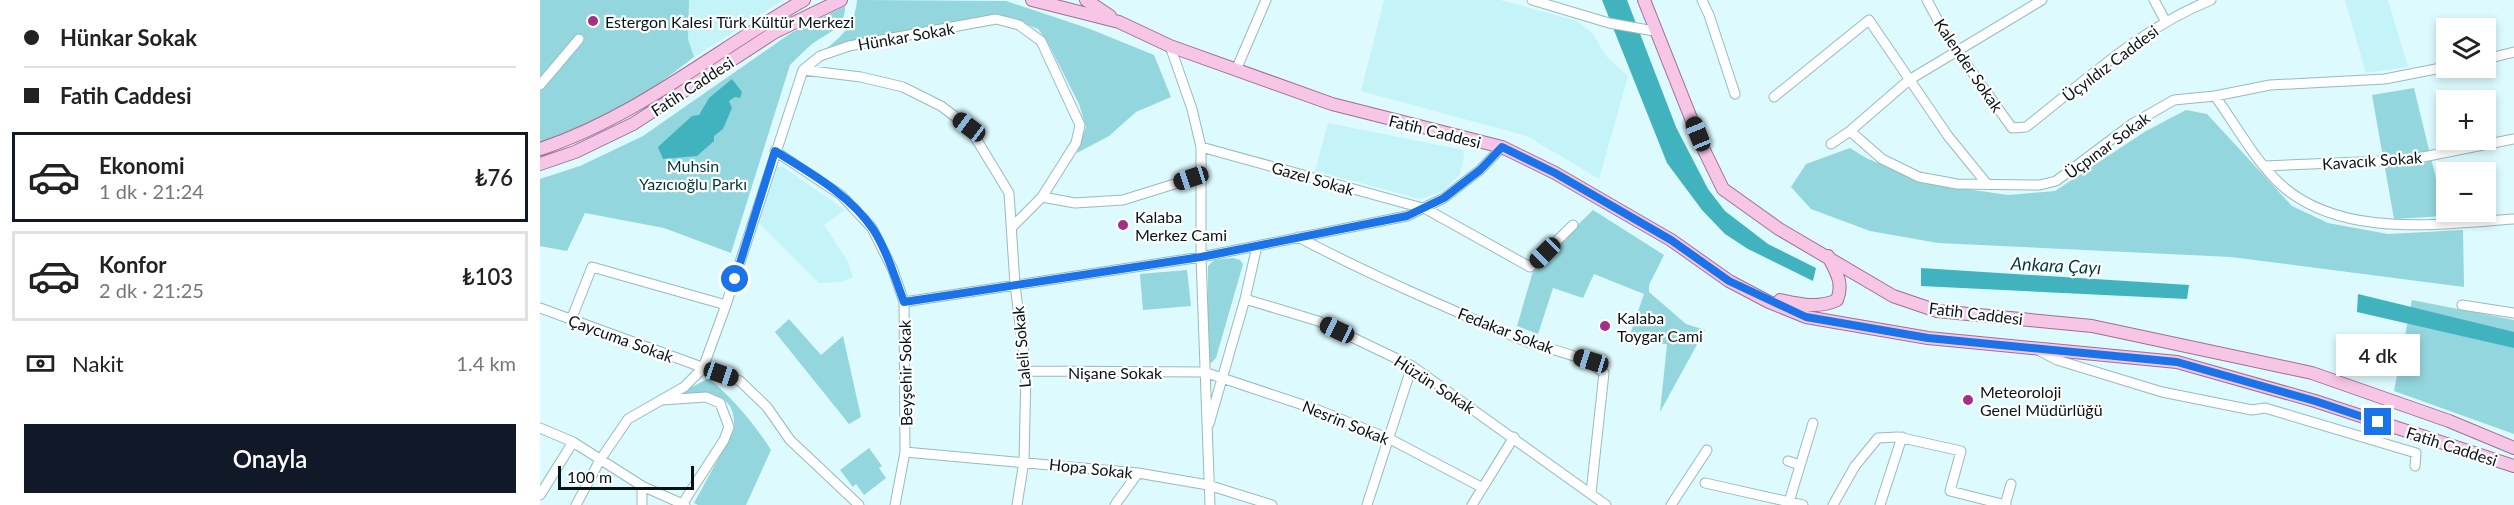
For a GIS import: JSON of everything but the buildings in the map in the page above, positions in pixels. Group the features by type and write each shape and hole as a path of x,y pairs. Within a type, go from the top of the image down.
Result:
{"main road":[{"name":"Fatih Caddesi","path":"540,150 570,140 626,112 804,0"},
{"name":"Fatih Caddesi","path":"540,164 575,152 633,124 775,32 841,0"},
{"name":"Fatih Caddesi","path":"1032,0 1119,22 1170,46 1332,104 1502,147 1555,173 1671,240 1729,281 1806,317 1928,338 2177,362 2315,401 2497,460 2514,468"},
{"path":"1086,0 1119,22"},
{"name":"Fatih Caddesi","path":"1644,0 1654,31 1723,189 1779,229 1893,296 1937,310 2092,326 2312,374 2450,421 2514,448"},
{"path":"1751,292 1799,304 1827,305 1837,300 1841,290 1840,280 1828,256"}],"street":[{"path":"1236,70 1266,0"},
{"path":"1532,0 1610,23 1654,31"},
{"path":"1701,0 1709,15 1735,94"},
{"name":"Kalender Sokak","path":"1927,0 1957,49 2012,128"},
{"path":"1831,144 1850,131 1909,80 1957,49 2042,0"},
{"path":"2154,0 2166,22"},
{"name":"Üçyıldız Caddesi","path":"2012,128 2026,127 2146,34 2211,0"},
{"name":"Hünkar Sokak","path":"803,70 820,56 849,46 996,19 1019,25 1041,41 1080,125 1076,142 1042,197 1013,226"},
{"path":"1774,97 1869,20 1948,136 1987,184"},
{"path":"540,86 579,39"},
{"path":"1170,46 1192,109 1201,147 1201,257 1210,505"},
{"path":"2496,56 2514,52"},
{"path":"576,505 600,460 628,419 684,387 703,368 803,70"},
{"name":"Laleli Sokak","path":"803,70 861,78 903,87 941,106 969,127 990,158 1009,193 1026,371 1024,461 1017,505"},
{"name":"Üçpınar Sokak","path":"1850,131 1882,159 1919,177 1957,184 2040,185 2056,182 2132,124 2174,100 2215,96 2270,85 2385,79 2436,70"},
{"path":"2215,96 2264,166 2278,182 2307,203 2340,216 2375,222 2436,224 2514,219"},
{"name":"Kavacık Sokak","path":"2264,166 2408,160 2514,139"},
{"name":"Gazel Sokak","path":"1201,147 1426,209 1530,267 1573,225"},
{"path":"904,302 1201,257 1407,216 1426,209 1480,170 1502,147"},
{"name":"Beyşehir Sokak","path":"775,151 841,195 873,228 893,270 904,302 905,452 895,505"},
{"path":"1042,197 1074,203 1123,200 1200,176"},
{"name":"Fedakar Sokak","path":"1298,237 1338,258 1522,340 1591,361 1604,373 1591,492"},
{"path":"1208,429 1224,378 1257,246"},
{"path":"571,320 592,267 726,305"},
{"name":"Hüzün Sokak","path":"1245,299 1318,321 1412,366 1591,492 1606,505"},
{"path":"2462,305 2514,313"},
{"name":"Çaycuma Sokak","path":"540,308 740,381 766,406 790,440 859,505"},
{"path":"2033,348 2057,360 2162,392 2252,410 2265,408 2416,453 2415,466"},
{"path":"1367,505 1412,366"},
{"name":"Nişane Sokak","path":"1026,371 1204,372"},
{"name":"Nesrin Sokak","path":"1204,372 1318,410 1390,439 1481,487"},
{"path":"540,428 573,442 642,486 684,504 724,440 729,427 726,415 720,403 706,397 656,401"},
{"path":"1789,502 1814,423"},
{"path":"1472,505 1481,487 1514,437"},
{"path":"1833,505 1855,466 1878,438 1902,438 1961,451 1950,491 2006,505 2011,484"},
{"path":"1880,505 1902,438"},
{"path":"540,495 573,442"},
{"path":"1671,505 1707,450"},
{"name":"Hopa Sokak","path":"905,452 1138,473 1208,485 1272,505"},
{"path":"1788,461 1800,465"},
{"path":"1115,505 1138,473"},
{"path":"1704,483 1803,505"},
{"path":"642,486 642,505"}],"shaded area":[{"path":"689,0 783,0 694,57 688,39"},
{"path":"1384,0 1500,0 1577,21 1593,34 1606,56 1628,76 1599,179 1527,136 1361,91"},
{"path":"1602,0 1627,0 1676,127 1708,189 1725,211 1768,244 1816,268 1813,281 1748,249 1725,234 1702,210 1667,163"},
{"path":"2345,0 2388,0 2408,67 2366,73"},
{"path":"732,79 742,92 740,98 735,97 729,101 732,108 723,129 714,136 714,141 697,156 663,159 658,147 692,116 699,115 709,98"},
{"path":"1328,123 1463,150 1464,159 1459,175 1443,191 1421,199 1315,171"},
{"path":"776,167 783,167 845,210 824,225 848,262 853,277 842,282 819,283 759,223"},
{"path":"1921,268 2189,285 2187,299 1921,286"},
{"path":"2358,294 2514,332 2514,348 2357,312"}],"green space":[{"path":"540,0 689,0 688,39 694,57 659,83 602,119 540,145"},
{"path":"857,0 1006,1 1090,29 1154,55 1171,97 1136,112 1109,136 1077,153 1086,127 1079,104 1047,41 1038,29 999,14 826,49 851,22"},
{"name":"Muhsin Yazıcıoğlu Parkı","path":"845,6 839,25 812,44 790,65 731,253 664,228 585,213 567,251 540,246 540,179 580,166 643,136 791,33"},
{"path":"2414,88 2436,179 2436,217 2394,219 2372,95"},
{"path":"2186,110 2207,114 2292,206 2328,223 2388,234 2463,230 2464,287 2231,257 1938,243 1870,231 1811,209 1791,187 1806,164 1850,148 1866,158 1925,183 2008,195 2055,191 2146,131"},
{"path":"1593,210 1664,255 1649,285 1649,292 1686,324 1705,330 1660,412 1667,344 1627,343 1644,294 1594,274 1583,298 1553,288 1538,334 1517,326 1534,268"},
{"path":"1233,258 1240,260 1243,264 1216,358 1211,363 1208,361 1208,266 1214,260"},
{"path":"1187,270 1191,306 1143,310 1140,274"},
{"path":"2412,300 2514,320 2514,434 2394,391"},
{"path":"789,319 821,355 843,336 861,417 849,424 775,332"},
{"path":"709,378 743,412 771,450 746,505 698,505 694,503 734,430 734,416 725,400 708,395 677,395"},
{"path":"869,448 882,466 879,468 886,478 864,495 856,484 853,487 840,470"}],"place":[{"name":"Estergon Kalesi Türk Kültür Merkezi","path":"593,21"},
{"name":"Kalaba Merkez Cami","path":"1123,225"},
{"name":"Kalaba Toygar Cami","path":"1605,326"},
{"name":"Meteoroloji Genel Müdürlüğü","path":"1968,400"}],"route":[{"path":"735,279 775,151 841,195 873,228 893,270 904,302 1201,257 1407,216 1426,209 1444,198 1480,170 1502,147 1555,173 1671,240 1729,281 1769,302 1806,317 1928,338 2177,362 2315,401 2378,422"}],"water label":[{"name":"Ankara Çayı","path":"2056,265"}]}
